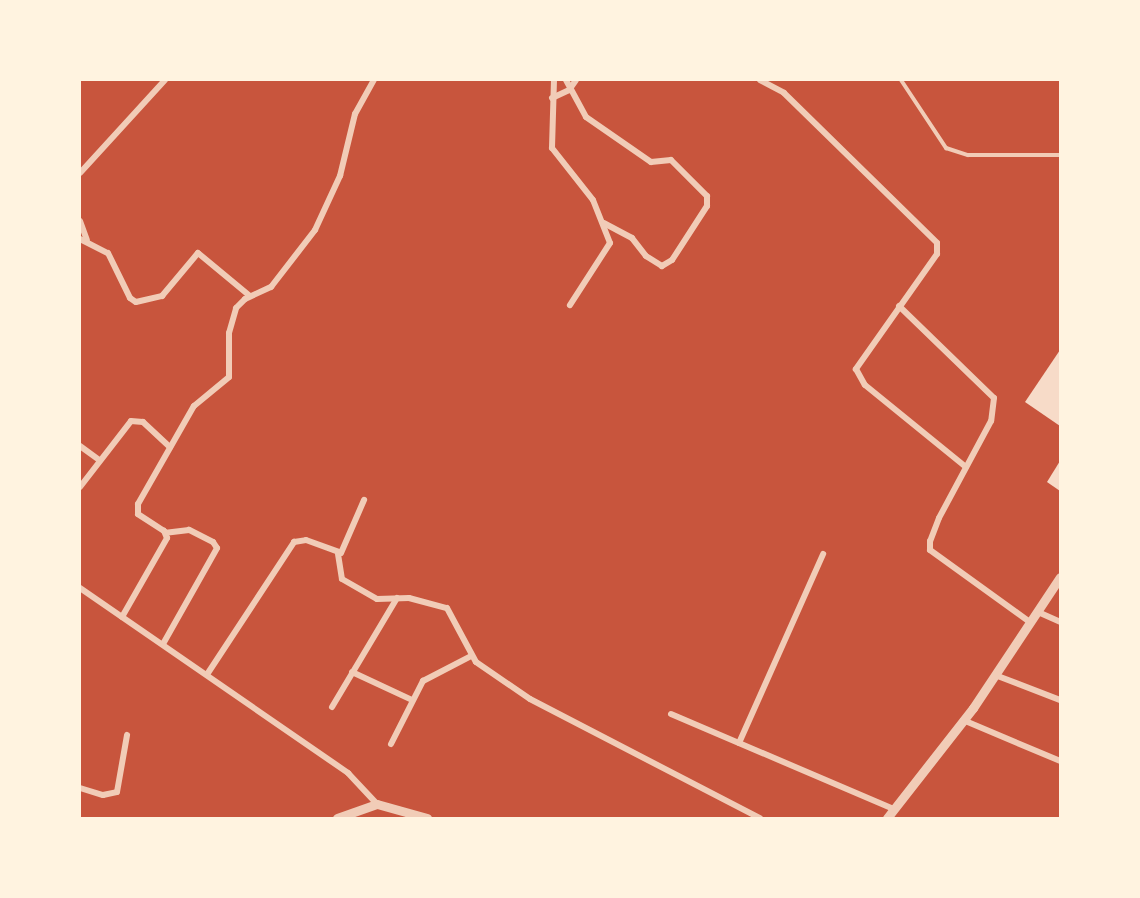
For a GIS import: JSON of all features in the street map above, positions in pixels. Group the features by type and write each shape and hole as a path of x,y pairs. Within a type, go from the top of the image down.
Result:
{"street":[{"path":"80,173 165,80"},
{"path":"163,644 217,548 213,542 189,530 166,534 138,514 137,507 194,406 229,377 229,333 236,308 250,296 271,287 315,230 340,176 355,114 374,80"},
{"path":"554,80 551,132 555,156 593,200 604,223 609,247 570,305"},
{"path":"566,80 569,90 586,117 651,162 671,160 707,196 707,206 678,251 662,266 646,256 632,238 604,223"},
{"path":"552,98 569,90 576,80"},
{"path":"760,80 784,93 937,243 937,254 858,362 857,375 966,467"},
{"path":"80,221 83,240 108,254 130,298 136,302 162,296 198,253 250,296"},
{"path":"899,306 994,398 991,421 939,518 930,541 930,550 1030,622"},
{"path":"80,487 128,424 135,420 143,422 170,447"},
{"path":"80,446 99,460"},
{"path":"364,500 338,554 342,579 377,599 416,599 447,608 471,656 530,699 760,819"},
{"path":"122,617 166,542 166,534"},
{"path":"208,673 294,542 306,540 338,554"},
{"path":"739,743 823,554"},
{"path":"887,819 963,720 1060,577"},
{"path":"80,588 208,673 348,773 376,804 427,819"},
{"path":"332,707 397,598"},
{"path":"1038,612 1060,622"},
{"path":"391,744 423,681 471,656"},
{"path":"352,672 412,700"},
{"path":"995,675 1060,700"},
{"path":"671,714 894,809"},
{"path":"963,720 1060,761"},
{"path":"80,788 104,795 117,792 127,735"},
{"path":"337,819 376,804"}],"lane":[{"path":"901,80 946,148 968,155 1060,155"}],"building":[{"path":"1060,350 1060,426 1025,402"},
{"path":"1060,461 1060,491 1047,482"}]}
